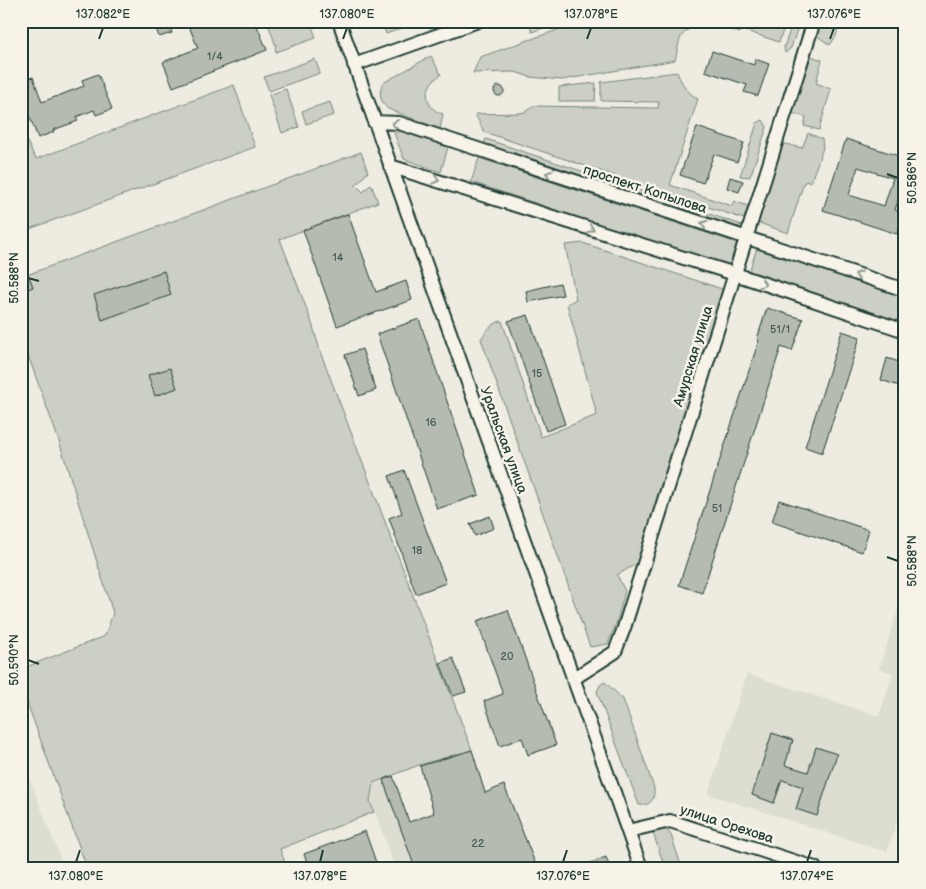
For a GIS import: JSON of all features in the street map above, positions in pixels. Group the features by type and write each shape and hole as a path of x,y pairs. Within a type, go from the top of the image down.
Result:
{"street":[{"name":"Уральская улица","path":"339,21 641,868"},
{"path":"354,65 478,21"},
{"name":"Амурская улица","path":"573,679 615,652 624,628 814,21"},
{"name":"проспект Копылова","path":"374,122 399,123 905,290"},
{"path":"390,166 735,274 905,331"},
{"name":"улица Орехова","path":"628,831 670,821 815,868"}],"shaded area":[{"path":"267,21 310,21 316,38 276,52 276,46"},
{"path":"395,21 421,21 386,34 383,25"},
{"path":"528,21 562,21 532,32"},
{"path":"583,21 744,21 740,33 717,26 701,25 693,27 681,37 675,60 562,80 530,77 515,72 473,73 480,57"},
{"path":"750,21 774,21 785,25 779,42 746,31"},
{"path":"793,21 800,21 791,48 785,53 784,47"},
{"path":"820,21 845,21 838,28 836,36 830,45 816,35"},
{"path":"431,56 441,75 431,84 427,96 431,107 443,114 440,129 388,109 381,97 383,83"},
{"path":"811,56 822,60 816,83 831,89 819,130 804,126 806,117 792,113"},
{"path":"315,59 320,73 269,91 264,77"},
{"path":"677,72 685,87 698,99 670,185 732,206 734,201 748,206 744,219 484,132 475,114 520,113 533,106 658,108 659,102 601,101 601,82"},
{"path":"596,83 595,101 559,101 559,87"},
{"path":"234,85 255,147 21,232 21,139 26,140 36,159"},
{"path":"286,89 299,127 282,133 269,95"},
{"path":"330,102 334,115 306,124 302,111"},
{"path":"763,120 767,127 750,177 740,176 757,123"},
{"path":"401,131 448,147 441,172 404,159 394,133"},
{"path":"808,133 822,139 823,148 811,181 804,182 788,233 756,222 782,143 802,148"},
{"path":"486,139 742,225 736,227 484,144"},
{"path":"361,152 368,172 356,185 363,192 371,184 378,202 280,239 312,323 320,351 472,750 419,765 373,783 370,801 374,812 280,849 287,868 87,868 21,686 21,669 105,636 113,613 59,441 21,336 21,277"},
{"path":"479,158 737,243 729,267 471,182"},
{"path":"583,243 725,290 640,562 617,575 625,591 617,621 608,644 590,647 481,339 490,327 502,321 541,437 597,415 567,304 576,299 565,245"},
{"path":"757,248 905,297 905,323 749,272"},
{"path":"900,603 905,605 905,798 887,852 708,794 747,674 879,716 893,673 879,669"},
{"path":"605,682 623,699 654,788 653,798 647,804 639,805 597,692 600,685"},
{"path":"21,756 64,868 21,868"},
{"path":"393,776 426,868 395,868 371,801 373,784"},
{"path":"662,829 667,830 671,835 682,868 665,868 653,833"}],"building":[{"path":"168,21 172,33 159,37 155,25"},
{"path":"194,21 255,21 267,50 173,87 163,62 198,48 188,24"},
{"path":"712,51 754,65 755,59 769,64 758,96 744,92 747,85 705,71"},
{"path":"98,74 112,109 96,115 94,110 76,117 78,121 38,138 21,95 21,81 33,77 42,102 84,86 82,80"},
{"path":"497,86 501,86 504,91 503,95 497,96 494,93 494,89"},
{"path":"697,127 744,143 737,162 714,154 703,183 680,175"},
{"path":"846,139 905,158 905,180 895,210 904,213 897,234 823,210","holes":["858,167 893,178 884,206 849,195"]},
{"path":"730,177 743,181 739,192 727,188"},
{"path":"348,214 376,292 406,281 412,300 337,326 303,230"},
{"path":"164,271 171,295 102,320 94,295"},
{"path":"29,276 33,287 21,292 21,279"},
{"path":"560,283 563,295 528,302 526,291"},
{"path":"767,308 803,319 792,351 781,347 702,593 679,585 759,340 757,339"},
{"path":"528,315 565,424 546,431 508,321"},
{"path":"419,319 479,495 437,509 377,334"},
{"path":"842,331 860,337 822,453 805,447"},
{"path":"362,349 376,390 359,396 345,355"},
{"path":"887,358 905,364 905,388 881,380"},
{"path":"170,368 177,388 155,396 148,375"},
{"path":"404,470 446,583 416,594 389,518 402,513 389,476"},
{"path":"779,500 869,530 862,552 772,522"},
{"path":"490,516 494,528 475,536 470,524"},
{"path":"508,610 556,745 528,755 522,738 500,746 484,701 503,694 477,621"},
{"path":"453,658 466,692 453,696 440,663"},
{"path":"772,733 793,740 785,765 808,772 816,747 837,754 817,816 796,809 803,787 782,780 774,803 752,795"},
{"path":"472,750 485,793 504,785 537,868 415,868 383,780 393,776 409,822 434,813 420,766"},
{"path":"365,831 378,868 309,868 304,854"},
{"path":"606,857 610,868 580,868 580,867"}]}
